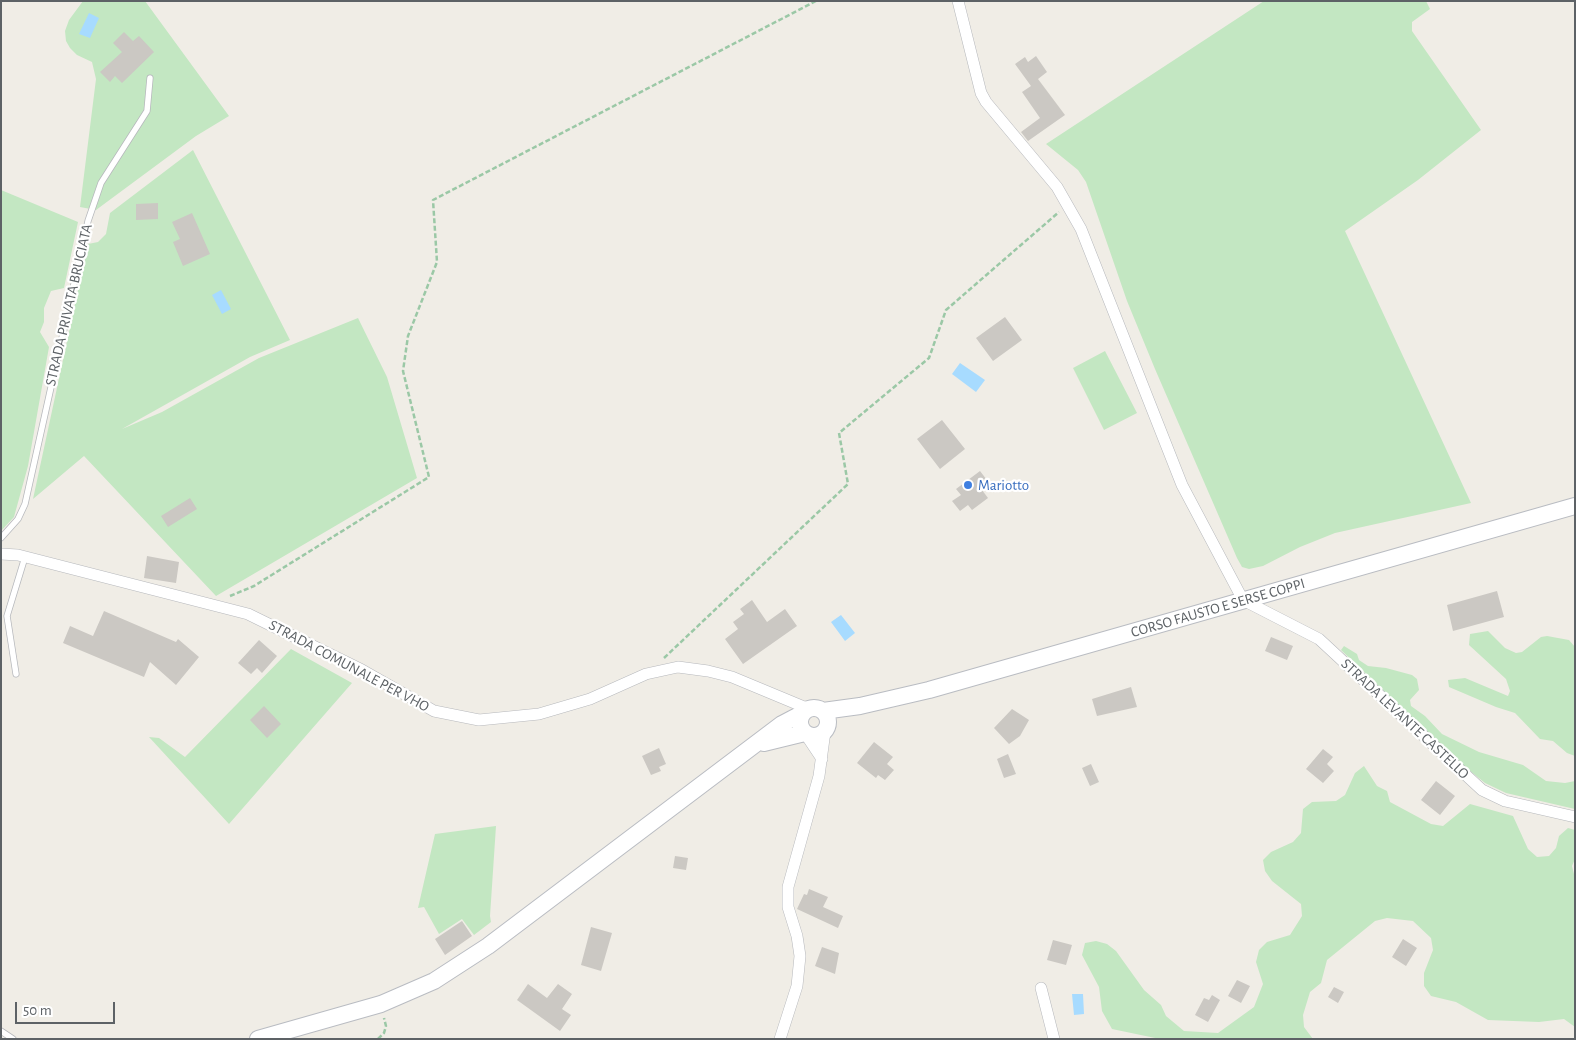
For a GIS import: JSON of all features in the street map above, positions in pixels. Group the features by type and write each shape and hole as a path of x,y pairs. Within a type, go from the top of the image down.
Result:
{"street":[{"path":"958,1 976,77 986,102 1057,187 1081,228 1182,485 1243,600"},
{"name":"CORSO FAUSTO E SERSE COPPI","path":"812,711 860,706 929,690 1575,506"},
{"name":"STRADA COMUNALE PER VHO","path":"1,554 25,557 248,614 362,670 434,711 479,720 539,714 590,699 646,674 678,667 708,671 732,677 812,711"},
{"name":"STRADA LEVANTE CASTELLO","path":"1243,600 1319,639 1482,790 1505,801 1575,817"},
{"path":"752,747 775,738 806,734 814,737 844,719 860,706"},
{"path":"780,1039 797,986 800,956 797,936 788,907 788,887 822,759 828,720 812,711"},
{"path":"812,711 800,720 801,728 822,759"},
{"path":"258,1039 381,1004 434,981 488,946 782,724 812,711"},
{"path":"1042,988 1054,1039"}],"lane":[{"name":"STRADA PRIVATA BRUCIATA","path":"1,538 18,519 24,504 88,221 101,183 147,112 150,78"},
{"path":"16,674 7,616 25,557"},
{"path":"1,1031 14,1039"}],"path":[{"path":"210,604 254,586 430,477 403,371 408,336 437,262 433,200 816,1"},
{"path":"646,674 848,484 839,434 929,358 946,310 1068,204"},
{"path":"378,1039 384,1033 386,1026 381,1004"}],"green space":[{"path":"83,1 145,1 229,116 196,136 96,210 80,207 96,79 92,62 77,55 70,48 66,41 65,31 69,20"},
{"path":"1264,1 1426,1 1430,9 1412,22 1412,31 1481,130 1418,180 1345,231 1471,503 1335,533 1300,547 1263,566 1249,569 1242,567 1237,558 1155,369 1127,301 1086,182 1078,170 1046,144"},
{"path":"193,150 290,340 250,357 122,429 162,412 259,358 358,318 387,377 417,478 216,596 84,456 33,499 88,244 98,242 106,234 110,213"},
{"path":"1,190 78,222 64,288 51,291 44,308 44,322 40,332 49,347 28,466 14,517 1,531"},
{"path":"1105,351 1137,413 1104,430 1073,368"},
{"path":"1488,631 1505,648 1516,653 1522,652 1541,637 1547,636 1569,640 1575,647 1575,756 1567,753 1553,741 1540,739 1515,713 1449,687 1448,680 1465,678 1508,696 1510,691 1506,679 1469,645 1470,634"},
{"path":"1344,646 1357,654 1359,660 1368,666 1386,668 1412,675 1417,679 1419,690 1410,700 1411,706 1425,716 1442,734 1479,752 1523,765 1546,781 1565,783 1575,781 1575,809 1506,793 1485,783 1454,758 1341,650"},
{"path":"291,649 352,683 229,824 149,737 159,738 185,757"},
{"path":"1364,766 1377,786 1387,791 1390,802 1431,824 1443,826 1470,804 1513,816 1528,849 1537,857 1549,856 1556,848 1559,836 1568,828 1575,830 1575,859 1572,866 1575,878 1575,1027 1564,1019 1539,1022 1488,1020 1456,1002 1431,996 1424,986 1424,973 1433,950 1431,938 1413,921 1387,918 1375,921 1327,960 1321,983 1310,992 1303,1015 1304,1027 1313,1039 1160,1039 1112,1029 1102,1011 1099,987 1082,955 1085,943 1096,941 1107,944 1116,951 1144,990 1161,1005 1166,1016 1184,1031 1218,1033 1254,1007 1263,984 1256,962 1259,950 1267,942 1290,935 1302,916 1301,904 1272,881 1265,871 1263,860 1271,852 1293,842 1301,833 1303,809 1312,802 1336,801 1345,795 1355,773"},
{"path":"496,826 491,922 474,935 462,919 439,934 424,907 418,908 435,834"}],"water":[{"path":"89,13 99,18 90,38 79,34"},
{"path":"221,290 231,309 222,314 212,295"},
{"path":"960,363 985,380 976,392 952,374"},
{"path":"841,615 855,633 845,641 831,622"},
{"path":"1072,994 1083,994 1084,1014 1074,1015"}],"building":[{"path":"124,32 133,41 139,36 154,52 122,83 115,76 110,82 100,72 122,52 113,43"},
{"path":"1036,56 1047,72 1038,79 1065,115 1028,141 1021,132 1040,118 1022,92 1031,86 1015,64 1025,57 1028,62"},
{"path":"158,203 158,219 136,220 136,204"},
{"path":"192,213 210,254 183,266 173,242 180,239 172,222"},
{"path":"1005,317 1022,340 993,361 976,338"},
{"path":"942,420 965,449 940,469 917,439"},
{"path":"980,471 990,484 982,490 988,498 972,510 968,505 960,511 952,501 961,495 956,489"},
{"path":"190,498 197,509 168,527 161,516"},
{"path":"147,556 179,562 176,583 144,578"},
{"path":"1497,591 1504,617 1453,631 1447,605"},
{"path":"752,600 767,622 785,609 797,626 743,664 725,639 738,629 733,622 744,614 740,609"},
{"path":"104,611 176,642 178,639 199,657 176,685 150,662 144,677 63,643 70,626 93,636"},
{"path":"1271,637 1293,646 1287,660 1265,651"},
{"path":"259,640 277,656 262,673 257,668 251,674 238,663"},
{"path":"1131,687 1137,707 1097,716 1092,699"},
{"path":"264,706 281,724 267,738 250,720"},
{"path":"1012,709 1029,720 1020,736 1009,744 994,728"},
{"path":"874,742 893,757 887,764 894,770 885,780 878,775 876,778 857,763"},
{"path":"659,748 666,764 659,767 661,771 651,775 642,756"},
{"path":"1323,749 1333,757 1327,764 1334,771 1323,783 1306,769"},
{"path":"1008,754 1016,774 1004,778 997,759"},
{"path":"1091,764 1099,782 1090,786 1082,768"},
{"path":"1436,781 1455,796 1440,815 1421,800"},
{"path":"675,856 688,858 686,870 673,868"},
{"path":"809,889 828,897 823,907 843,916 838,928 797,909 804,894 807,895"},
{"path":"462,921 472,936 445,955 435,939"},
{"path":"591,927 612,933 601,971 581,965"},
{"path":"1403,939 1417,948 1406,966 1392,957"},
{"path":"1053,940 1072,945 1066,965 1047,960"},
{"path":"822,947 839,953 835,974 815,966"},
{"path":"1237,980 1250,986 1241,1003 1228,996"},
{"path":"528,984 547,998 558,984 572,994 562,1009 571,1015 560,1031 517,1000"},
{"path":"1334,987 1344,992 1338,1003 1328,997"},
{"path":"1212,995 1220,1000 1208,1022 1195,1015 1204,998 1209,1000"}],"place":[{"name":"Mariotto","path":"968,485"}]}
